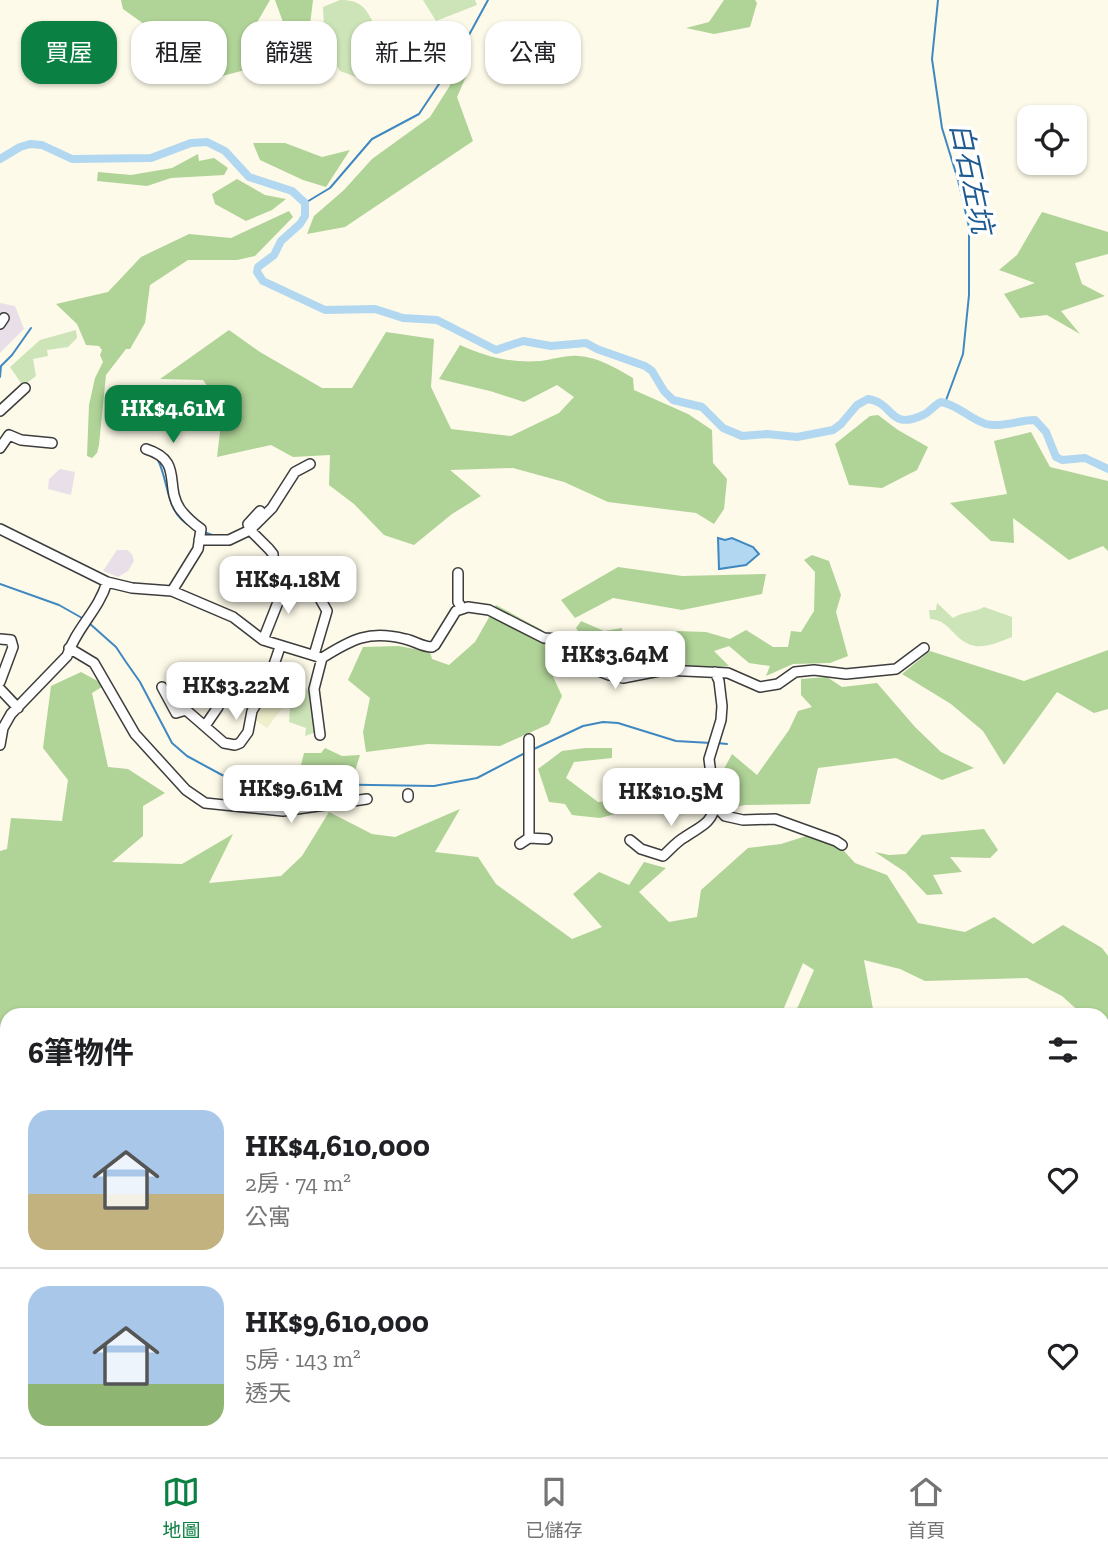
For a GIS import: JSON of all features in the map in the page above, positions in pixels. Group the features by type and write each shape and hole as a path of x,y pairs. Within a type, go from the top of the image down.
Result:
{"street":[{"path":"0,411 24,388"},
{"path":"0,448 9,435 21,440 52,443"},
{"path":"146,449 163,456 170,470 179,508 200,534 217,542 229,540 249,528 272,508 295,472 310,464"},
{"path":"249,528 260,511"},
{"path":"0,528 107,582 132,588 172,591 233,617 263,640 318,656 369,635 392,636 432,647 456,611 462,608 489,610 544,638 574,640 596,670 623,678 664,670 728,673 760,687 772,686 795,672 814,670 846,674 896,669 923,648"},
{"path":"249,528 272,554 273,570 286,582 318,595 327,611 314,689 320,735"},
{"path":"172,591 198,548 200,534"},
{"path":"458,573 458,602 462,608"},
{"path":"0,745 11,714 67,656 69,648 104,594 107,582"},
{"path":"263,640 286,582"},
{"path":"0,639 11,640 13,645 0,682"},
{"path":"162,687 176,713 182,709 186,710 224,743 235,745 240,743 248,732 252,711 266,688 280,647"},
{"path":"69,648 94,663 135,734 186,790 205,803 283,811 367,799"},
{"path":"630,840 652,854 663,856 681,839 707,824 714,814 710,752 721,720 722,706 719,681 715,673"},
{"path":"179,676 218,707 205,726"},
{"path":"0,689 18,708"},
{"path":"529,741 525,841 547,839"},
{"path":"715,805 725,816 743,820 775,819 842,845"}],"shaded area":[{"path":"0,303 15,306 24,329 0,353"},
{"path":"60,469 75,472 71,495 48,489 49,479"},
{"path":"117,550 127,550 134,561 128,571 118,577 103,571"}],"green space":[{"path":"121,0 270,0 258,21 241,21 241,71 227,75 227,21 140,21 123,9"},
{"path":"275,0 313,0 310,21 283,21"},
{"path":"340,0 348,0 363,7 373,21 351,21 351,75 340,71 337,67 337,21 324,21 323,7"},
{"path":"423,0 475,0 477,5 436,21"},
{"path":"724,0 755,0 757,3 750,27 714,34 686,28 709,22"},
{"path":"450,84 463,84 457,97 473,141 345,227 307,234 314,216 344,190 372,159 430,117"},
{"path":"253,143 285,143 322,157 350,150 326,187 303,180 260,160"},
{"path":"198,154 199,161 214,158 228,168 224,175 171,178 147,186 97,181 98,172 131,175 172,168"},
{"path":"237,179 265,195 286,199 272,210 246,221 215,204 212,194"},
{"path":"289,211 293,217 255,256 237,260 188,260 150,285 145,323 130,349 126,349 106,375 99,445 92,458 87,456 89,405 95,378 103,362 100,355 102,350 99,346 86,345 77,324 56,304 108,292 141,257 189,234 231,238"},
{"path":"1042,212 1108,232 1108,254 1075,263 1082,284 1105,296 1061,311 1080,334 1047,315 1020,318 1004,294 1035,283 999,270 1017,255"},
{"path":"76,330 77,338 68,347 47,350 48,356 33,359 36,376 23,386 10,367 40,340"},
{"path":"229,330 260,352 322,388 352,388 386,332 434,339 431,387 451,429 511,436 559,413 574,397 557,385 524,402 439,379 460,345 509,360 540,361 573,356 600,361 633,378 634,390 688,414 712,430 713,463 727,479 724,509 714,524 696,513 608,502 564,482 513,468 450,470 481,496 452,514 414,545 384,535 354,504 329,485 330,455 293,457 271,445 217,457 223,408 203,380 160,379"},
{"path":"878,415 928,447 917,470 882,488 849,485 835,444 870,416"},
{"path":"1031,432 1050,467 1108,481 1108,551 1103,546 1069,560 1013,518 1014,543 991,541 950,503 1007,494 994,441"},
{"path":"812,555 829,561 841,595 836,612 848,656 830,663 793,664 766,676 770,666 749,663 729,646 714,651 729,666 709,668 655,663 677,631 706,632 730,639 746,630 773,647 788,647 791,631 801,632 814,611 815,572 804,560"},
{"path":"618,567 682,576 766,574 762,594 682,610 613,598 575,618 561,600"},
{"path":"937,603 953,618 984,607 1012,617 1012,637 989,645 968,644 944,623 930,619 929,610 936,610"},
{"path":"496,605 542,630 553,650 550,670 562,696 549,724 500,746 428,744 366,752 363,732 370,698 348,680 363,647 399,646 430,652 432,659 449,665 475,642"},
{"path":"581,621 604,631 622,628 623,640 639,647 644,670 631,666 621,652 620,671 598,661 576,628"},
{"path":"1108,650 1108,709 1094,713 1057,692 1004,765 983,731 951,704 902,674 930,651 1024,681"},
{"path":"81,672 105,685 92,693 108,767 128,769 165,793 143,806 143,836 112,862 182,864 233,834 209,883 281,876 302,856 329,812 372,834 395,837 460,809 435,852 478,857 496,884 572,939 602,927 573,894 599,872 629,885 644,862 666,868 639,892 669,922 697,917 701,890 748,848 781,844 825,830 855,863 887,875 918,923 965,932 994,917 1033,944 1063,925 1102,948 1108,956 1108,1008 1075,1008 1062,996 1027,978 925,981 900,969 864,960 873,1008 797,1008 814,970 803,963 784,1008 0,1008 0,851 7,849 11,818 62,821 68,780 43,748 51,686"},
{"path":"827,677 842,687 877,683 941,752 974,768 942,780 896,758 818,768 810,804 745,805 730,808 718,780 732,754 757,775 789,730 798,711 812,707 801,695 801,679"},
{"path":"276,680 292,683 289,699 267,728 254,719"},
{"path":"299,681 311,694 316,732 305,736 306,728 289,722 290,708"},
{"path":"325,748 342,756 360,755 355,771 327,776 299,773 304,753 321,753"},
{"path":"612,748 612,758 574,762 566,778 598,802 614,801 619,813 600,818 572,815 565,804 549,802 538,769 562,751"},
{"path":"984,829 998,850 990,858 950,857 962,872 933,875 943,894 927,895 905,872 875,852 906,854 922,835"}],"water":[{"path":"718,538 732,538 753,547 759,554 746,565 719,569"}],"waterway":[{"path":"305,203 330,188 372,139 419,114 457,57 488,0"},
{"name":"白石左坑","path":"938,0 932,59 942,128 969,227 969,295 963,354 945,403"},
{"path":"0,159 30,144 42,145 72,159 151,158 191,143 207,142 225,151 249,177 292,191 305,203 305,216 300,224 281,241 274,255 258,267 257,272 263,281 325,310 375,309 403,318 437,320 496,350 523,341 551,346 586,343 645,366 652,371 673,400 702,407 723,428 742,436 767,434 797,437 833,430 857,405 868,399 877,401 903,420 923,415 941,402 986,424 1035,420 1046,432 1056,457 1062,460 1085,458 1108,469"},
{"path":"0,377 1,366 31,328"},
{"path":"158,460 169,498 177,514 192,527"},
{"path":"204,532 215,536"},
{"path":"0,584 59,605 82,618"},
{"path":"89,623 116,647 140,682 172,743 187,756 222,775 261,786 285,789 309,784 434,786 477,778 525,753"},
{"path":"534,749 583,726 603,722 618,723 676,741 711,743"},
{"path":"717,743 727,744"}]}
